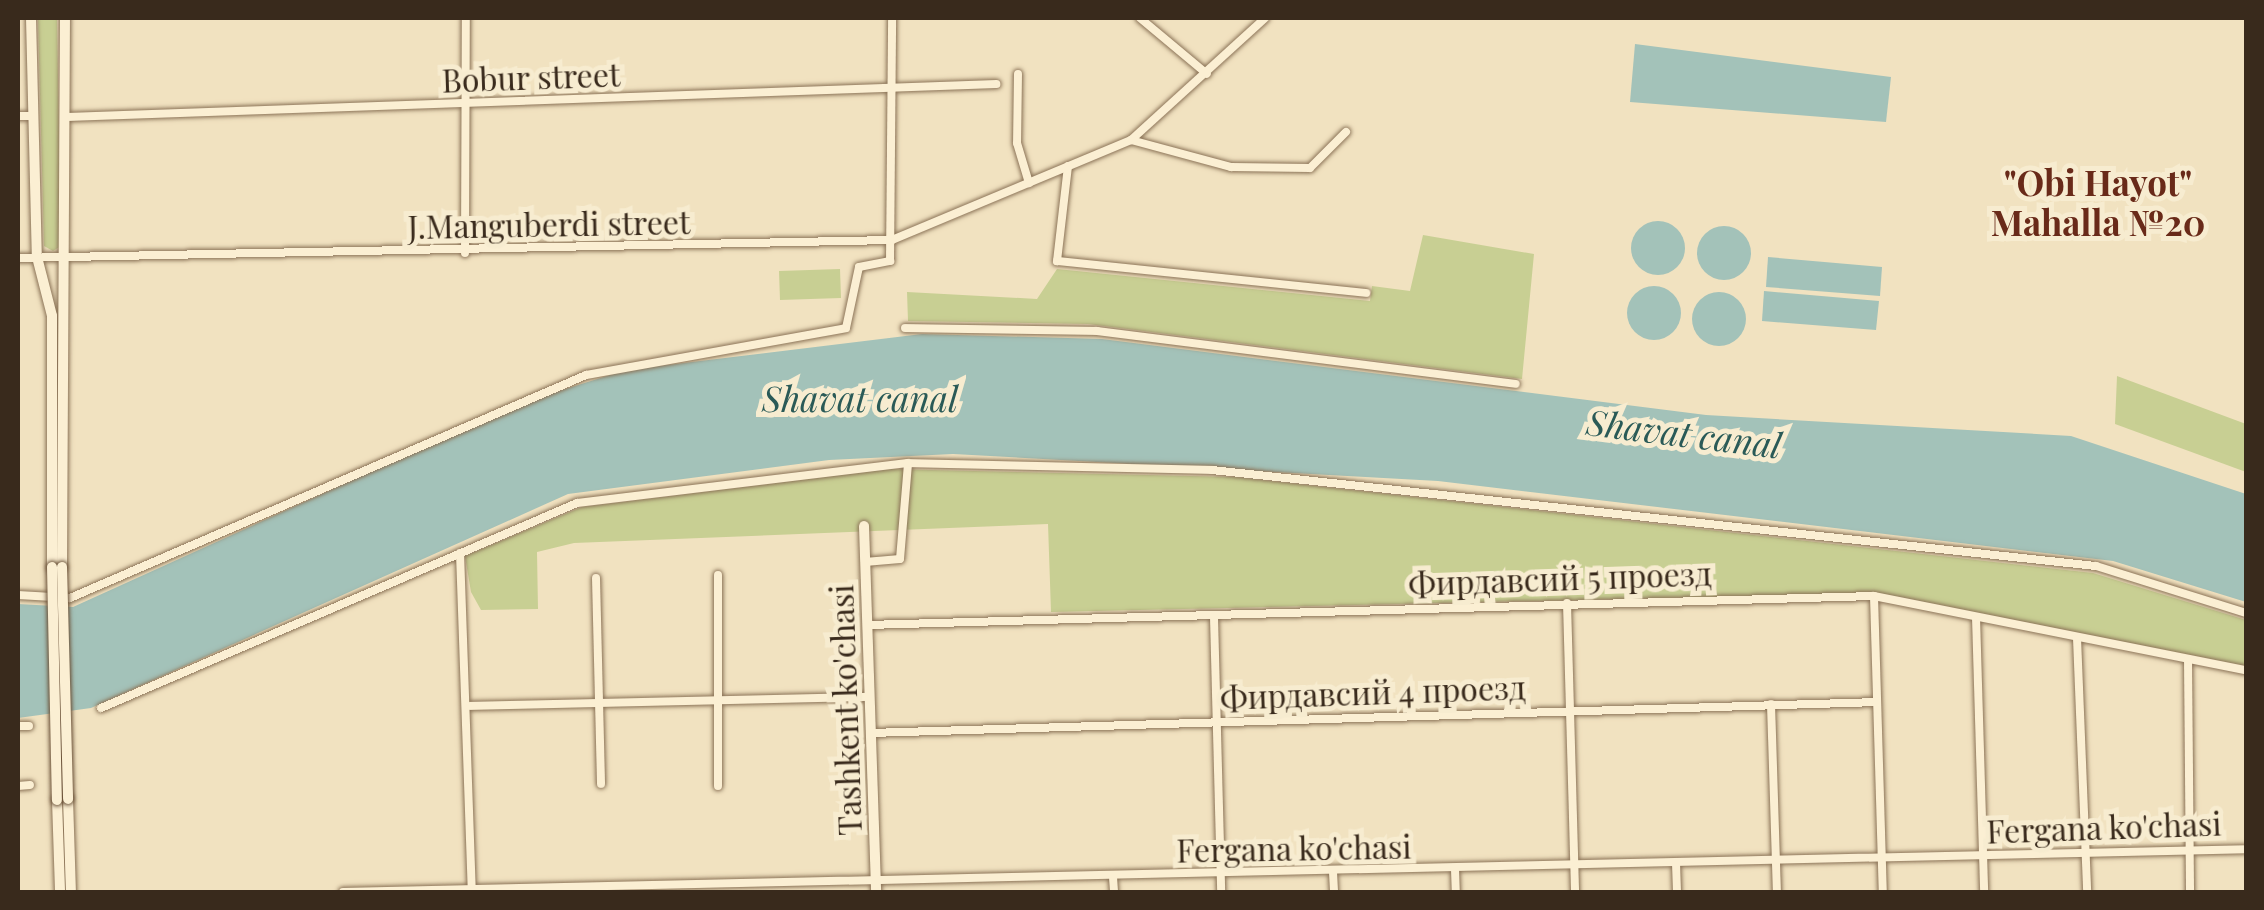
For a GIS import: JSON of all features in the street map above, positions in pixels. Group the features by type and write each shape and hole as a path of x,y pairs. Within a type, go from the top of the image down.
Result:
{"main road":[{"path":"31,18 37,257 52,316 63,800 60,892"},
{"path":"57,567 60,316 69,256 65,18"},
{"name":"Tashkent ko'chasi","path":"864,526 875,888"},
{"path":"63,800 71,892"}],"street":[{"path":"466,18 466,253"},
{"path":"18,596 70,598 586,375 846,328 858,267 890,261 892,18"},
{"path":"1140,18 1207,74"},
{"path":"1249,18 1250,31"},
{"name":"J.Manguberdi street","path":"18,258 466,253 892,240 1131,140 1265,18"},
{"path":"1018,74 1016,143 1029,182"},
{"name":"Bobur street","path":"67,117 894,92 996,84"},
{"path":"18,116 33,116"},
{"path":"1131,140 1230,166 1310,168 1346,132"},
{"path":"1068,166 1058,261 1366,293"},
{"path":"905,328 1098,331 1516,384"},
{"path":"865,562 900,559 908,462"},
{"path":"102,708 460,553 622,493 908,462 1346,478 2096,566 2246,613"},
{"path":"460,553 470,706 472,892"},
{"path":"718,575 718,786"},
{"path":"596,578 601,784"},
{"path":"1874,596 1883,892"},
{"name":"Фирдавсий 5 проезд","path":"868,626 1874,596 2246,670"},
{"path":"1567,603 1575,892"},
{"path":"1214,616 1221,892"},
{"path":"1976,616 1984,892"},
{"path":"2078,638 2087,892"},
{"path":"2188,659 2190,892"},
{"path":"470,706 869,698"},
{"name":"Фирдавсий 4 проезд","path":"870,733 1877,702"},
{"path":"1771,704 1777,892"},
{"path":"18,726 30,726"},
{"path":"18,786 30,786"},
{"name":"Fergana ko'chasi","path":"343,892 875,888 1003,880 2246,848"},
{"path":"1676,863 1677,892"},
{"path":"1455,869 1456,892"},
{"path":"1333,872 1334,892"},
{"path":"1114,877 1114,892"},
{"path":"1003,880 1004,892"}],"green space":[{"path":"38,18 57,18 61,246 53,251 44,246"},
{"path":"1423,235 1534,254 1522,379 1088,324 908,321 907,292 1037,299 1057,269 1370,301 1372,286 1410,291"},
{"path":"840,269 841,298 780,300 779,271"},
{"path":"2117,376 2246,424 2246,472 2115,424"},
{"path":"889,469 1235,477 2093,573 2246,620 2246,666 1879,593 1051,612 1048,524 574,543 537,552 538,609 481,610 471,592 465,556 582,507"}],"water":[{"path":"1635,44 1891,77 1886,122 1630,102"},
{"path":"1658,221 1677,229 1685,248 1677,267 1658,275 1639,267 1631,248 1639,229"},
{"path":"1724,226 1743,234 1751,253 1743,272 1724,280 1705,272 1697,253 1705,234"},
{"path":"1768,257 1882,267 1880,296 1766,287"},
{"path":"1654,286 1673,294 1681,313 1673,332 1654,340 1635,332 1627,313 1635,294"},
{"path":"1764,291 1879,301 1876,330 1762,321"},
{"path":"1719,292 1738,300 1746,319 1738,338 1719,346 1700,338 1692,319 1700,300"},
{"name":"Shavat canal","path":"922,334 1102,339 1706,415 2071,436 2246,494 2246,602 2113,561 1438,481 953,454 829,460 568,494 91,708 18,718 18,604 73,607 527,401 626,370"}],"district":[{"name":"\"Obi Hayot\" Mahalla №20","path":"2098,202"}]}
